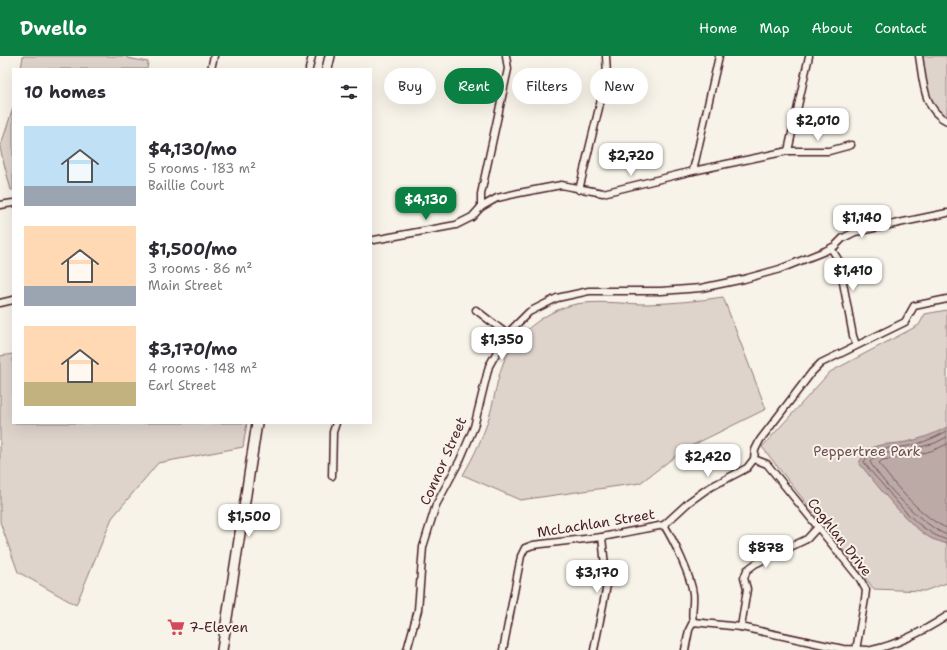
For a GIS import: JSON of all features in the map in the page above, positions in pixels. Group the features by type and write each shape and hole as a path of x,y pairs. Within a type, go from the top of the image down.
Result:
{"main road":[{"path":"327,68 330,56"},
{"path":"222,650 257,424"}],"street":[{"path":"211,68 214,56"},
{"path":"309,68 312,56"},
{"path":"481,206 480,194 508,69 506,56"},
{"path":"579,190 608,75 606,56"},
{"path":"693,171 719,56"},
{"path":"788,151 809,56"},
{"path":"919,56 928,103 939,117 947,121"},
{"path":"374,240 456,225 472,217 481,206 497,198 561,185 579,190 602,193 693,171 788,151 829,151 851,145"},
{"path":"0,205 12,203"},
{"path":"856,345 839,261 831,248 843,238 855,232 947,213"},
{"name":"Connor Street","path":"408,650 418,610 423,548 436,505 460,460 474,427 489,366 507,334 529,312 558,298 589,291 661,291 701,288 744,279 780,269 831,248"},
{"path":"754,459 755,450 760,440 812,372 821,363 905,322 914,306 947,299"},
{"path":"0,303 12,300"},
{"path":"476,310 507,334"},
{"path":"332,476 333,432 336,424"},
{"name":"McLachlan Street","path":"503,650 521,556 525,548 533,545 602,537 664,525 689,502 707,489 747,468 754,459"},
{"name":"Coghlan Drive","path":"754,459 767,464 860,579 866,590 856,650"},
{"path":"664,525 689,579 693,595 693,622 689,630 685,650"},
{"path":"741,627 747,589 744,578 747,570 755,564 806,539 818,528"},
{"path":"594,650 607,585 602,537"},
{"path":"872,650 888,647 908,638 947,616"},
{"path":"693,622 741,627 843,649 868,650"}],"green space":[{"path":"23,56 127,56 127,58 148,62 147,68 21,68"},
{"path":"921,56 947,56 947,117 930,102"},
{"path":"12,111 12,190 11,190 0,148"},
{"path":"723,297 766,409 685,449 640,483 520,500 463,475 485,430 504,361 518,340 537,322 560,309 584,303 608,302 648,304 686,302"},
{"name":"Peppertree Park","path":"947,310 947,583 924,591 874,589 762,447 830,372 919,325 925,314"},
{"path":"12,354 12,424 247,424 243,447 158,463 112,518 76,605 18,572 0,522 0,356"}],"water":[{"path":"947,427 947,544 932,539 922,533 893,504 859,463 873,447 906,442 932,434"}],"place":[{"name":"7-Eleven","path":"176,627"}]}
